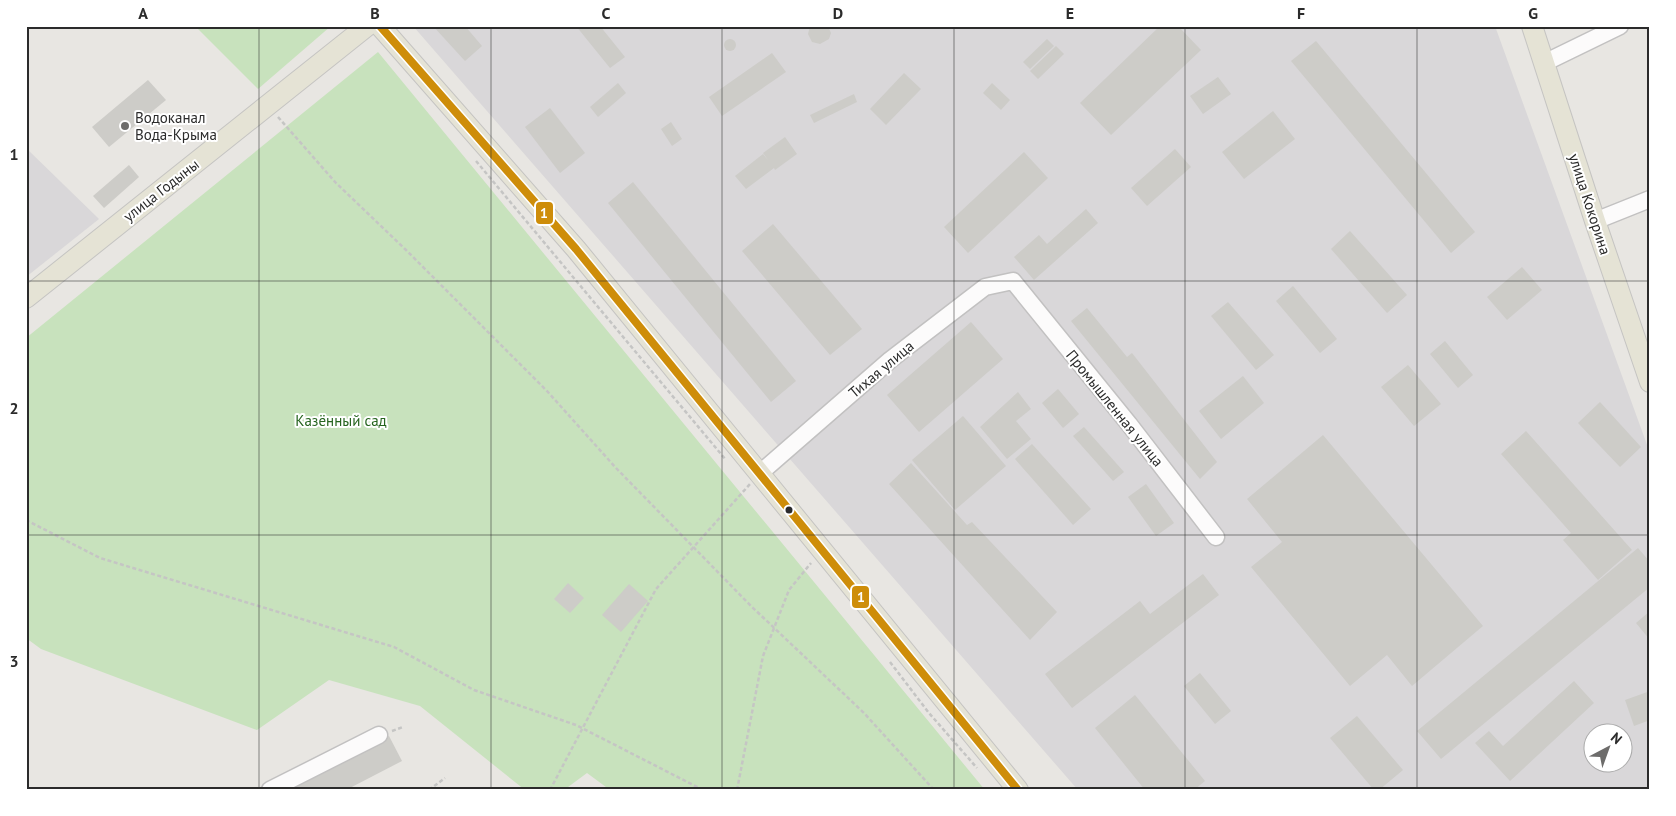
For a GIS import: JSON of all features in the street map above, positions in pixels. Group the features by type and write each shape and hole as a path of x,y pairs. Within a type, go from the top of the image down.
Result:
{"main road":[{"name":"улица Годыны","path":"26,298 367,26"},
{"path":"380,26 576,249 753,480 1018,790"},
{"name":"улица Кокорина","path":"1532,26 1595,221 1650,382"}],"street":[{"path":"1544,63 1620,26"},
{"path":"1595,221 1650,199"},
{"name":"Тихая улица","path":"753,480 890,360 984,287 1012,281"},
{"name":"Промышленная улица","path":"1012,281 1129,424 1216,537"},
{"path":"270,790 379,735"}],"path":[{"path":"268,106 336,183 547,391 616,468 774,628 864,713 934,790"},
{"path":"475,161 728,463"},
{"path":"753,480 753,494"},
{"path":"550,790 656,589 753,480"},
{"path":"26,520 100,558 394,647 474,690 582,728 703,790"},
{"path":"737,790 763,656 789,590 811,563 817,569"},
{"path":"887,658 929,712 978,769"},
{"path":"429,790 445,778"}],"shaded area":[{"path":"413,26 1495,26 1650,453 1650,790 1078,790"},
{"path":"26,148 99,219 26,277"}],"green space":[{"path":"195,26 331,26 258,89"},
{"name":"Казённый сад","path":"378,52 985,790 610,790 587,773 564,790 525,790 420,706 329,680 257,730 41,649 26,638 26,338"}],"building":[{"path":"433,26 465,26 482,46 465,61"},
{"path":"576,26 600,26 625,57 610,68"},
{"path":"810,26 828,26 831,33 829,39 820,44 812,42 808,34"},
{"path":"1160,26 1178,26 1201,50 1111,135 1080,103"},
{"path":"728,39 732,39 736,45 732,51 728,51 724,47 724,43"},
{"path":"1047,39 1054,46 1030,69 1023,62"},
{"path":"1316,41 1475,232 1451,253 1291,61"},
{"path":"1056,46 1064,54 1038,79 1030,71"},
{"path":"772,53 786,72 722,116 709,97"},
{"path":"904,73 921,89 886,125 870,109"},
{"path":"1218,77 1231,94 1203,114 1190,96"},
{"path":"148,80 166,100 109,147 92,127"},
{"path":"618,83 626,93 598,117 590,107"},
{"path":"992,83 1010,100 1001,110 983,93"},
{"path":"854,94 857,102 814,123 810,115"},
{"path":"550,108 585,153 560,173 525,127"},
{"path":"1273,111 1295,139 1244,179 1222,152"},
{"path":"671,122 682,139 672,146 661,129"},
{"path":"785,137 797,154 746,189 735,176 763,154 768,160 763,153"},
{"path":"1175,149 1191,167 1147,206 1131,188"},
{"path":"1024,152 1048,178 968,253 944,227"},
{"path":"129,165 139,177 104,208 93,196"},
{"path":"633,182 796,381 771,402 608,203"},
{"path":"1086,209 1098,223 1034,280 1014,257 1039,235 1047,244"},
{"path":"773,224 862,329 830,355 742,251"},
{"path":"1350,231 1407,295 1387,313 1331,249"},
{"path":"1522,267 1542,290 1507,320 1487,297"},
{"path":"1293,286 1337,339 1320,353 1276,301"},
{"path":"1228,302 1274,355 1256,370 1211,316"},
{"path":"1087,308 1127,357 1132,353 1217,462 1200,479 1071,321"},
{"path":"971,322 1003,359 919,432 887,395"},
{"path":"1445,341 1473,375 1458,388 1430,354"},
{"path":"1408,365 1441,404 1414,426 1381,387"},
{"path":"1243,376 1264,403 1221,439 1199,411"},
{"path":"1058,389 1079,414 1063,428 1042,403"},
{"path":"1018,392 1031,409 1016,421 1031,439 1007,459 980,427"},
{"path":"1600,402 1641,447 1620,467 1578,423"},
{"path":"963,416 1006,466 955,510 912,460"},
{"path":"1084,427 1124,472 1113,481 1073,436"},
{"path":"1526,431 1632,550 1598,580 1563,540 1571,533 1501,454"},
{"path":"1323,435 1483,626 1412,686 1387,655 1350,686 1251,567 1282,542 1247,499"},
{"path":"1032,444 1091,509 1073,525 1015,459"},
{"path":"911,463 967,525 972,522 1057,612 1030,640 889,484"},
{"path":"1146,484 1174,523 1156,536 1128,497"},
{"path":"1638,548 1650,562 1650,587 1441,759 1417,731"},
{"path":"1203,574 1219,595 1072,708 1045,674 1140,601 1150,614"},
{"path":"568,583 584,598 570,613 554,599"},
{"path":"629,584 648,601 621,632 602,615"},
{"path":"1650,611 1650,640 1636,623"},
{"path":"1200,673 1231,711 1215,724 1184,686"},
{"path":"1574,681 1594,703 1510,781 1475,743 1489,731 1503,746"},
{"path":"1650,691 1650,720 1634,726 1625,700"},
{"path":"1135,695 1205,781 1194,790 1145,790 1095,728"},
{"path":"1357,716 1403,770 1379,790 1374,790 1330,738"},
{"path":"389,736 402,761 346,790 286,790"}],"transit line":[{"name":"1","path":"380,26 576,249 1018,790"}],"place":[{"name":"Водоканал Вода-Крыма","path":"125,126"}]}
